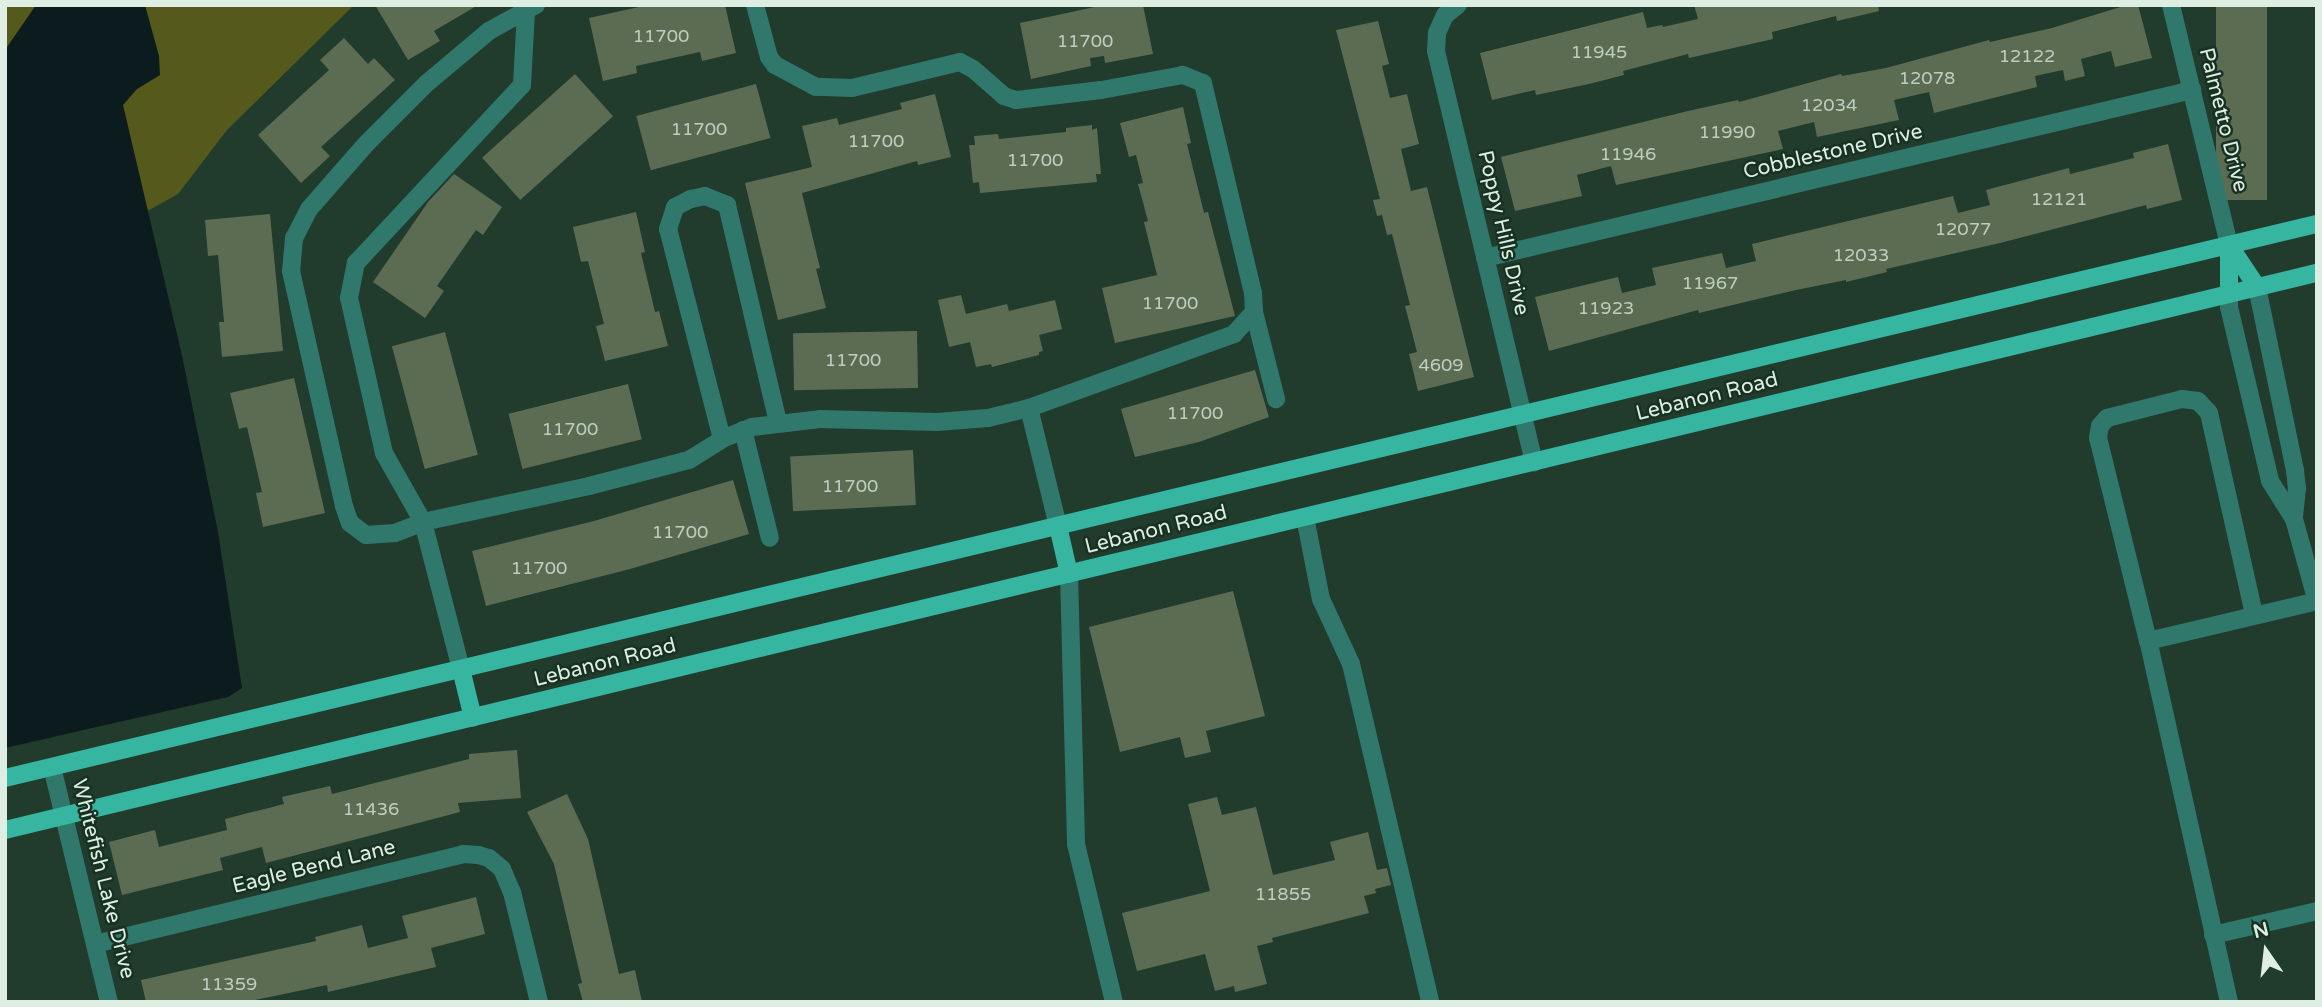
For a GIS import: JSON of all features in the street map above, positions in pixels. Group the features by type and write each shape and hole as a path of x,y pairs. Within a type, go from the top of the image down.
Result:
{"main road":[{"name":"Lebanon Road","path":"5,778 2317,224"},
{"path":"2230,245 2257,287"},
{"path":"2229,294 2230,245"},
{"name":"Lebanon Road","path":"5,830 2317,273"},
{"path":"1058,526 1069,575"},
{"path":"461,669 473,718"}],"street":[{"path":"755,5 760,30 775,65 816,87 852,88 960,62 973,69 1004,96 1016,100 1101,90 1183,75 1203,83 1276,399"},
{"name":"Palmetto Drive","path":"2172,5 2230,245"},
{"path":"531,8 489,31 426,83 366,144 309,209 294,238 291,271 350,523 366,535 397,533 423,522 576,489 689,460 722,439 743,430 778,423 820,419 937,422 988,418 1029,408 1234,334 1254,312"},
{"path":"461,669 423,522 384,453 349,298 356,263 522,85 531,8"},
{"name":"Poppy Hills Drive","path":"1451,10 1437,33 1436,51 1534,462"},
{"name":"Cobblestone Drive","path":"1485,258 2192,90"},
{"path":"722,439 668,229 675,207 691,199 705,196 726,205 778,423"},
{"path":"2257,287 2295,470 2297,488 2294,519"},
{"path":"2148,641 2317,601 2294,519 2270,481 2229,307 2229,294"},
{"path":"2229,1002 2148,641 2098,438 2100,426 2107,418 2182,399 2198,401 2208,413 2255,615"},
{"path":"1029,408 1058,526"},
{"path":"743,430 770,538"},
{"path":"1306,517 1321,598 1351,664 1430,1002"},
{"path":"1069,575 1076,844 1114,1002"},
{"name":"Whitefish Lake Drive","path":"52,767 110,1002"},
{"name":"Eagle Bend Lane","path":"95,944 463,854 489,858 502,869 516,905 539,1002"},
{"path":"2213,935 2317,911"}],"green space":[{"path":"5,5 354,5 227,130 178,194 16,284 5,286"}],"shaded area":[{"path":"36,5 145,5 159,56 160,75 137,89 123,105 181,351 218,532 242,688 228,697 5,748 5,50"}],"building":[{"path":"375,5 478,5 434,31 440,41 408,60"},
{"path":"648,5 725,5 736,53 702,61 700,52 636,66 637,73 603,81 589,18"},
{"path":"1104,5 1143,5 1153,54 1105,63 1104,56 1090,58 1091,66 1031,79 1020,23"},
{"path":"1694,5 1878,5 1879,11 1837,21 1836,16 1772,32 1773,39 1689,58 1688,54 1623,71 1624,75 1589,84 1536,95 1535,90 1492,100 1480,53 1643,12 1647,28 1663,27 1698,19"},
{"path":"2127,5 2138,5 2152,58 2115,67 2111,51 2081,59 2085,76 2065,81 2063,70 2035,76 2037,87 1934,113 1929,92 1894,100 1899,120 1817,137 1814,122 1778,131 1783,149 1616,185 1611,166 1577,175 1582,196 1515,211 1501,157 1688,111 1738,100 1739,102 1841,74 1842,76 1886,68 1989,40 1990,42 2052,28"},
{"path":"2216,5 2267,5 2267,200 2216,200"},
{"path":"1378,21 1389,64 1382,66 1390,98 1407,94 1419,144 1401,149 1411,191 1427,187 1474,377 1418,391 1409,354 1417,352 1405,306 1410,305 1392,234 1387,235 1382,215 1377,216 1373,200 1380,199 1336,30"},
{"path":"344,38 368,64 374,58 395,80 321,147 330,156 301,183 258,135 329,70 320,60"},
{"path":"575,74 613,116 520,200 482,158"},
{"path":"756,84 770,138 651,170 636,116"},
{"path":"935,94 951,157 918,165 917,161 802,193 820,268 816,269 826,308 778,320 745,183 812,167 802,126 837,118 839,125 902,109 900,103"},
{"path":"1183,107 1191,143 1187,144 1204,213 1208,212 1235,316 1115,343 1102,288 1157,275 1144,222 1148,221 1138,184 1143,183 1136,155 1129,157 1120,123"},
{"path":"1092,125 1092,130 1097,128 1101,174 1096,174 1097,182 980,193 979,182 973,183 969,145 975,145 974,136 998,134 999,139 1066,132 1066,128"},
{"path":"2168,144 2182,200 2147,209 2146,205 1886,269 1887,272 1846,282 1796,290 1699,313 1698,310 1549,351 1535,297 1618,277 1622,293 1656,285 1652,268 1722,253 1726,268 1756,261 1752,244 1953,196 1958,213 1990,205 1986,190 2069,168 2070,174 2134,158 2133,153"},
{"path":"454,174 502,207 483,235 476,230 437,286 444,291 425,318 373,282 428,202"},
{"path":"636,212 645,252 641,253 655,312 659,311 668,346 605,361 596,326 604,324 588,261 581,262 573,227"},
{"path":"270,214 283,351 222,357 219,322 224,322 218,255 208,256 205,220"},
{"path":"961,295 966,314 1007,304 1009,311 1055,300 1062,329 1039,335 1043,351 1039,352 1039,355 992,367 991,364 976,367 970,342 949,347 938,300"},
{"path":"917,331 918,388 794,390 793,333"},
{"path":"445,332 478,455 425,469 392,346"},
{"path":"1255,370 1269,417 1199,442 1135,457 1121,409"},
{"path":"294,378 325,513 263,527 256,493 262,492 247,427 239,429 230,393"},
{"path":"628,384 642,439 522,469 509,414"},
{"path":"913,450 916,505 793,511 790,456"},
{"path":"733,480 749,534 630,569 486,606 472,551 594,521"},
{"path":"1233,591 1265,716 1206,731 1211,752 1185,758 1180,737 1120,752 1089,627"},
{"path":"517,750 521,798 458,803 460,812 266,863 262,847 220,858 223,870 122,895 109,842 155,830 159,847 227,830 225,819 284,804 282,797 330,786 332,794 469,759 469,754"},
{"path":"567,794 588,839 619,974 635,970 642,1002 583,1002 578,984 582,983 554,864 527,812"},
{"path":"1217,797 1222,815 1256,807 1273,875 1335,860 1330,842 1368,832 1377,870 1387,868 1391,885 1375,889 1376,893 1364,896 1369,913 1272,938 1273,942 1257,946 1267,984 1235,992 1234,986 1215,991 1205,954 1137,971 1122,913 1210,891 1188,804"},
{"path":"476,897 485,934 431,948 436,967 328,992 327,985 246,1002 146,1002 141,980 316,941 315,937 362,925 368,948 408,938 402,916"}]}
